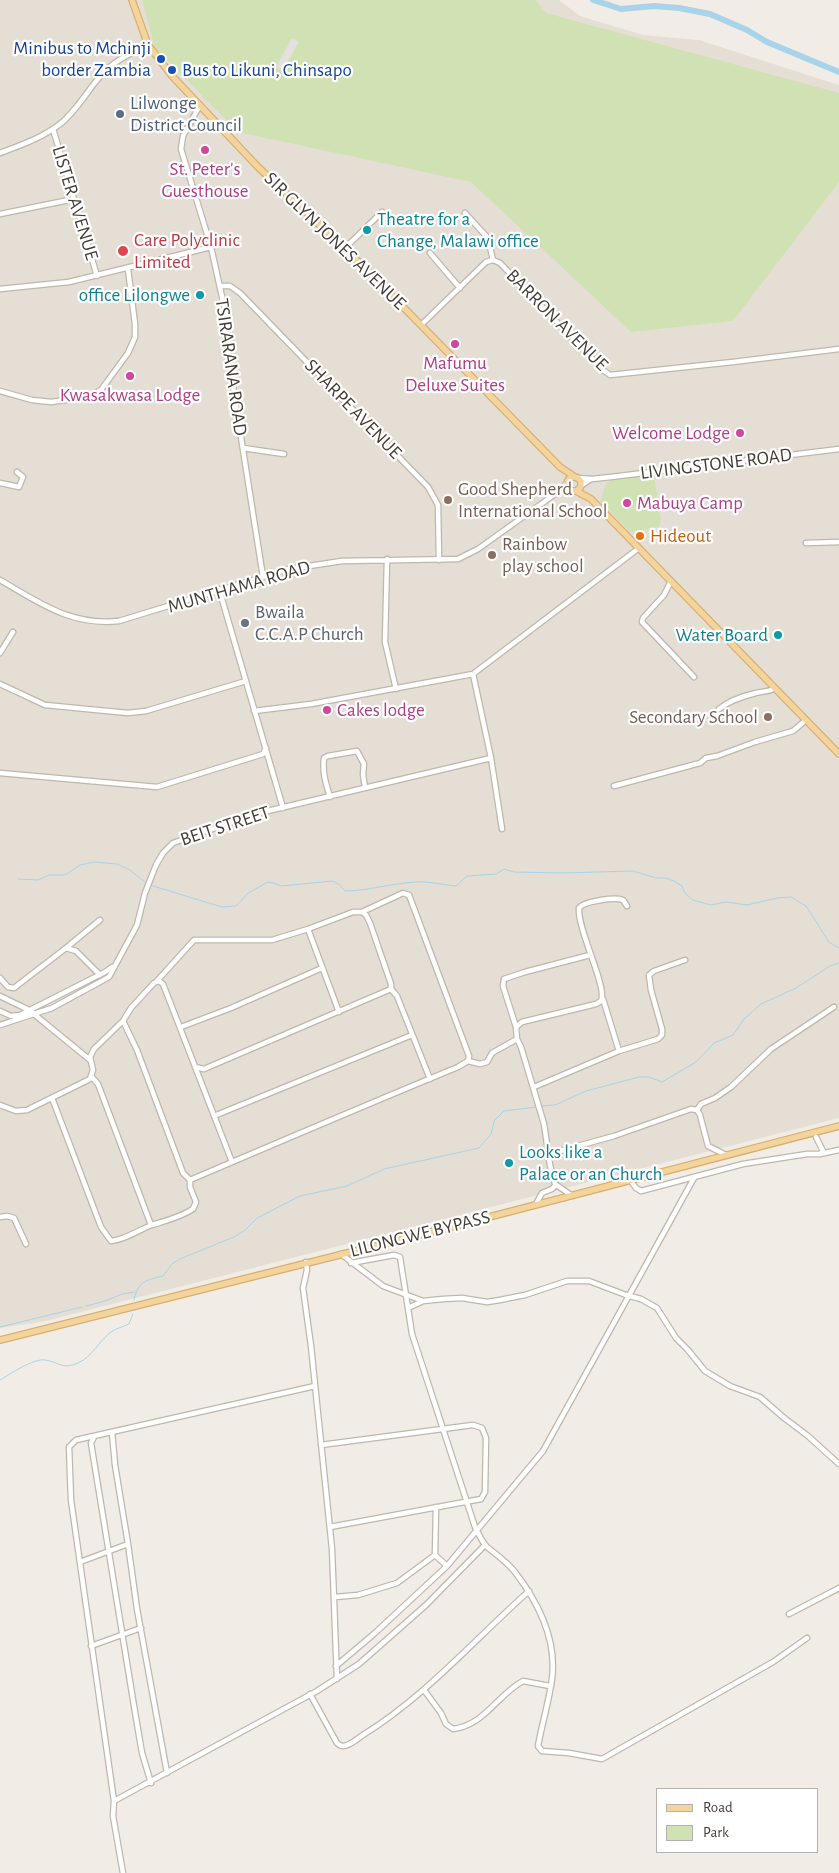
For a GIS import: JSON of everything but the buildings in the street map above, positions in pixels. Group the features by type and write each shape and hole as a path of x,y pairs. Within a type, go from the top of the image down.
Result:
{"main road":[{"name":"SIR GLYN JONES AVENUE","path":"132,0 148,45 173,78 258,167 344,248 560,467"},
{"path":"560,467 576,477 591,499 839,754"},
{"path":"560,467 567,483 574,490 591,499"},
{"path":"567,483 569,478 576,477"},
{"path":"574,490 581,489 582,485"},
{"name":"LILONGWE BYPASS","path":"0,1340 571,1196 839,1126"}],"street":[{"path":"0,151 30,142 53,129 70,114 107,70 121,59 148,45"},
{"name":"TSIRARANA ROAD","path":"200,105 183,136 181,149 211,247 226,315 230,367 263,577"},
{"name":"LISTER AVENUE","path":"53,129 97,276"},
{"path":"0,214 74,199"},
{"path":"344,248 382,212"},
{"path":"466,213 488,238 493,260"},
{"path":"0,289 57,284 128,269 211,247"},
{"path":"430,253 460,288"},
{"name":"BARRON AVENUE","path":"421,325 486,262 493,260 500,263 610,375 839,349"},
{"path":"0,391 32,400 51,402 88,398 101,390 128,353 135,337 128,269"},
{"name":"SHARPE AVENUE","path":"220,286 230,286 240,293 428,487 438,505 439,560"},
{"path":"243,448 284,454"},
{"name":"LIVINGSTONE ROAD","path":"576,477 592,479 839,449"},
{"path":"0,483 19,487 22,477 17,472"},
{"name":"LIVINGSTONE ROAD","path":"582,485 592,479"},
{"name":"MUNTHAMA ROAD","path":"0,580 63,615 84,621 101,622 132,618 219,589 289,569 342,561 458,559 478,550 558,492 567,483"},
{"name":"MUNTHAMA ROAD","path":"558,492 574,490"},
{"path":"806,543 839,542"},
{"path":"254,711 396,689 473,674 639,548"},
{"path":"387,559 386,642 396,689"},
{"path":"671,581 664,595 643,618 642,622 694,677"},
{"name":"BEIT STREET","path":"0,1025 35,1015 65,1002 106,979 137,925 149,882 156,865 168,847 173,843 255,814 284,808 219,589"},
{"path":"0,653 13,632"},
{"path":"473,674 491,758 502,829"},
{"path":"0,684 45,705 131,713 146,711 246,681"},
{"path":"719,709 731,700 758,692 771,691 775,688"},
{"path":"614,786 700,763 706,758 793,731 806,720"},
{"path":"0,773 157,788 263,754 266,748"},
{"path":"330,797 325,782 323,765 324,758 328,756 357,751 362,757 364,764 365,788"},
{"path":"284,808 491,758"},
{"path":"90,1060 94,1049 123,1021 131,1008 194,940 267,940 308,929 353,912 362,912 403,893 409,896 469,1056 468,1061"},
{"path":"619,1051 578,911 580,905 616,898 623,900 627,906"},
{"path":"362,912 370,923 391,984 390,989"},
{"path":"0,978 8,987 14,988 100,920"},
{"path":"308,929 339,1012"},
{"path":"66,948 76,951 100,975"},
{"path":"571,1196 556,1185 546,1130 522,1048 517,1039 516,1027 503,986 504,979 590,955"},
{"path":"0,1011 7,1015 16,1016 100,975 110,969 118,960"},
{"path":"534,1087 619,1051 660,1037 662,1029 651,990 649,975 654,971 685,960"},
{"path":"180,1026 230,1008 322,968"},
{"path":"156,982 163,984 232,1162"},
{"path":"195,1067 204,1069 390,989"},
{"path":"390,989 397,996 430,1079"},
{"path":"0,996 29,1010 90,1060 93,1070 91,1076 84,1083 21,1111 0,1105"},
{"path":"516,1027 522,1022 596,1004 603,999"},
{"path":"697,1110 701,1104 715,1098 731,1087 771,1049 834,1007"},
{"path":"52,1098 108,1238 113,1241 193,1209 196,1202 190,1187 190,1180 183,1173 137,1050 123,1021"},
{"path":"214,1116 412,1035"},
{"path":"190,1180 256,1154 468,1061 484,1063 492,1054 517,1039"},
{"path":"91,1076 98,1084 151,1225"},
{"path":"549,1154 614,1136 688,1109 697,1110"},
{"path":"697,1110 707,1144 710,1148 728,1155"},
{"path":"816,1137 823,1151 820,1154"},
{"path":"709,1160 710,1148"},
{"path":"630,1180 641,1191 742,1164 839,1150"},
{"path":"336,1666 402,1609 446,1566 544,1451 694,1178"},
{"path":"536,1204 542,1193 556,1185"},
{"path":"0,1217 14,1218 26,1244"},
{"path":"340,1254 383,1286 424,1301"},
{"path":"351,1263 394,1255 400,1257 412,1334 477,1531 485,1545 509,1564 529,1590 546,1626 552,1652 552,1678 538,1746 539,1749 542,1751 602,1759 772,1662 807,1638"},
{"path":"306,1262 307,1270 303,1288 330,1526 335,1597 337,1678"},
{"path":"408,1308 424,1301 462,1298 487,1302 500,1300 525,1295 567,1281 589,1281 649,1302 656,1308 676,1338 704,1371 737,1390 760,1397 839,1464"},
{"path":"123,1873 69,1484 68,1447 76,1440 314,1386"},
{"path":"321,1445 473,1426 482,1428 485,1432 485,1492 481,1498 330,1526"},
{"path":"112,1432 115,1465 141,1628 167,1773"},
{"path":"94,1437 91,1443 108,1551 142,1753 150,1782"},
{"path":"436,1507 435,1555 446,1566"},
{"path":"80,1562 128,1544"},
{"path":"114,1801 310,1694 359,1664 403,1627 485,1545"},
{"path":"335,1597 358,1594 398,1583 435,1555"},
{"path":"789,1614 839,1588"},
{"path":"310,1694 337,1743 343,1746 377,1727 424,1690 469,1650 529,1590"},
{"path":"92,1646 141,1628"},
{"path":"424,1690 441,1713 446,1724 453,1728 475,1722 523,1681 550,1686"}],"shaded area":[{"path":"0,0 559,0 580,16 643,35 699,40 839,85 839,1118 46,1321 0,1328"},
{"path":"292,38 299,42 282,71 276,67"}],"green space":[{"path":"142,0 535,0 546,13 839,93 839,182 733,321 631,332 471,182 238,132 155,48"},
{"path":"654,474 661,521 659,527 630,532 600,501 606,484 612,480"}],"waterway":[{"path":"593,0 621,9 654,6 679,8 710,14 747,30 767,42 839,72"},
{"path":"18,879 38,880 49,875 65,875 80,865 94,862 117,864 130,870 147,884"},
{"path":"150,885 222,907 236,906 248,893 268,882 281,886 333,881 345,891 416,882 456,886 467,876 496,874 504,869 514,872 561,873 633,871 674,881 682,886 685,893 693,900 711,905 726,902 747,905 777,898 791,897 806,906 829,942 839,948"},
{"path":"540,1106 555,1105 586,1091 639,1077 649,1077 662,1082 696,1062 714,1043 733,1035 744,1019 761,1004 796,988 830,966 839,963"},
{"path":"134,1300 140,1285 147,1280 163,1276 172,1264 234,1237 244,1231 257,1218 300,1196 347,1186 384,1169 479,1148 491,1134 494,1121 504,1111 536,1107"},
{"path":"86,1306 122,1294 135,1292"},
{"path":"0,1327 82,1307"},
{"path":"0,1380 35,1361 45,1360 64,1366 78,1363 88,1357 111,1332 129,1324 133,1314"}],"place":[{"name":"Minibus to Mchinji border Zambia","path":"161,59"},
{"name":"Bus to Likuni, Chinsapo","path":"172,70"},
{"name":"Lilwonge District Council","path":"120,114"},
{"name":"St. Peter's Guesthouse","path":"205,150"},
{"name":"Theatre for a Change, Malawi office","path":"367,230"},
{"name":"Care Polyclinic Limited","path":"123,251"},
{"name":"office Lilongwe","path":"200,295"},
{"name":"Mafumu Deluxe Suites","path":"455,344"},
{"name":"Kwasakwasa Lodge","path":"130,376"},
{"name":"Welcome Lodge","path":"740,433"},
{"name":"Good Shepherd International School","path":"448,500"},
{"name":"Mabuya Camp","path":"627,503"},
{"name":"Hideout","path":"640,536"},
{"name":"Rainbow play school","path":"492,555"},
{"name":"Bwaila C.C.A.P Church","path":"245,623"},
{"name":"Water Board","path":"778,635"},
{"name":"Cakes lodge","path":"327,710"},
{"name":"Secondary School","path":"768,717"},
{"name":"Looks like a Palace or an Church","path":"509,1163"}]}
